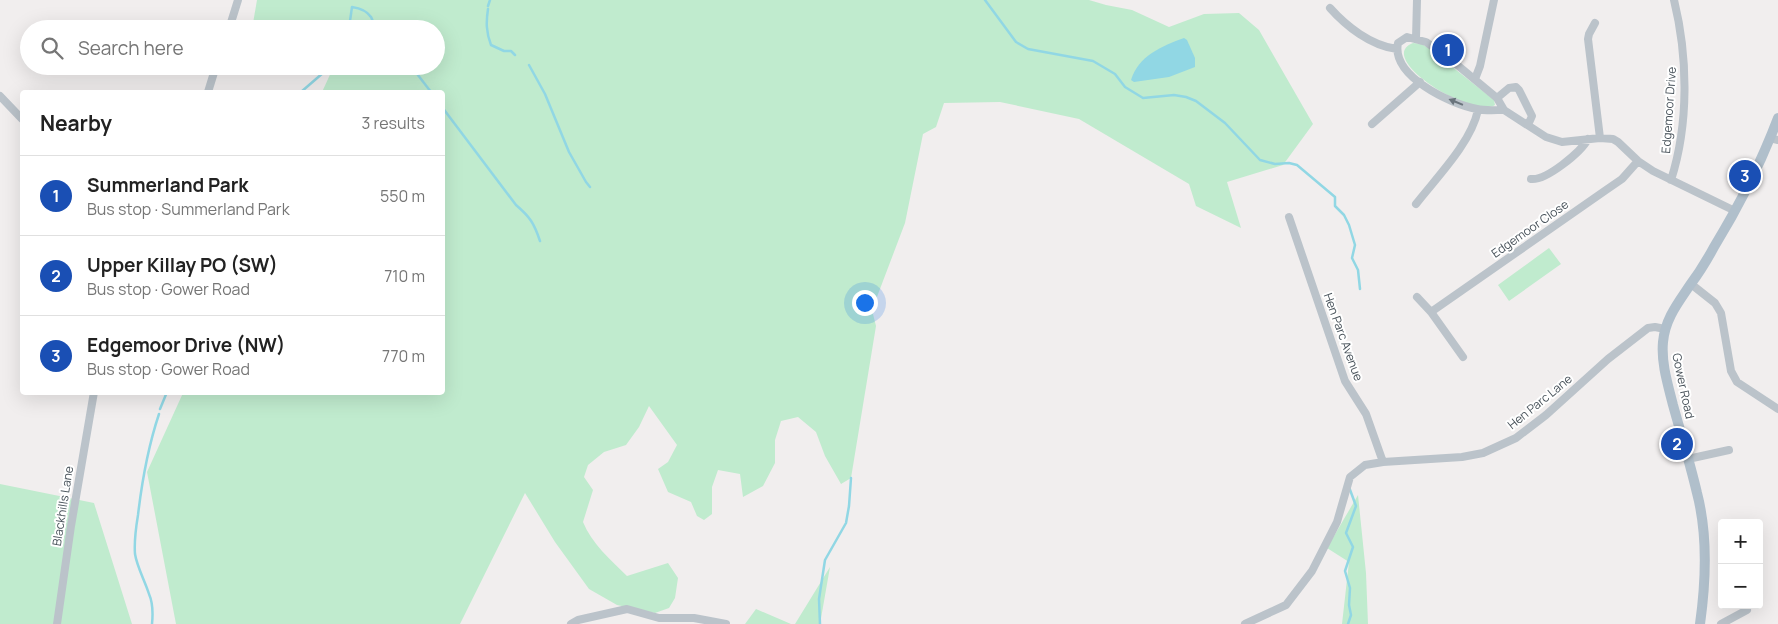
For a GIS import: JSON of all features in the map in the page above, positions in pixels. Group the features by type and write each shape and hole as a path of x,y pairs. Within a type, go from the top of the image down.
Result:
{"main road":[{"name":"Gower Road","path":"1700,624 1705,570 1702,517 1698,493 1668,385 1663,344 1665,329 1673,310 1735,211 1774,139 1778,118"}],"street":[{"path":"231,20 238,0"},
{"path":"1416,39 1417,0"},
{"path":"1475,79 1480,66 1494,0"},
{"name":"Edgemoor Drive","path":"1671,180 1678,153 1684,86 1681,37 1674,0"},
{"path":"1330,8 1341,21 1359,33 1381,46 1397,49"},
{"path":"1595,23 1588,39 1600,138"},
{"path":"1504,110 1478,110 1434,92 1404,69 1398,57 1398,43 1401,39 1407,38 1426,42 1497,98 1504,110 1546,137 1562,142 1607,138 1618,142 1638,161 1653,171 1735,211"},
{"path":"209,90 213,75"},
{"path":"1372,124 1420,82"},
{"path":"1497,98 1509,88 1516,87 1532,116 1528,125"},
{"path":"0,96 20,117"},
{"path":"1416,204 1466,140 1476,120 1478,110"},
{"path":"1531,178 1537,180 1559,167 1584,147 1588,139"},
{"name":"Edgemoor Close","path":"1431,312 1622,179 1638,161"},
{"name":"Hen Parc Avenue","path":"1289,217 1345,381 1366,414 1383,462"},
{"path":"1691,284 1715,303 1721,313 1731,371 1737,382 1778,409"},
{"path":"1417,297 1431,312 1463,356"},
{"name":"Hen Parc Lane","path":"1245,624 1286,605 1312,571 1337,522 1350,477 1366,465 1383,462 1462,458 1483,452 1516,438 1546,415 1608,359 1648,328 1665,329"},
{"name":"Blackhills Lane","path":"57,624 70,526 93,395"},
{"path":"1688,459 1730,450"},
{"path":"571,624 578,620 627,609 659,618 694,618 726,624"},
{"path":"1721,624 1747,610"}],"green space":[{"path":"257,0 1089,0 1132,10 1169,27 1204,14 1239,13 1259,30 1313,124 1283,165 1227,182 1241,228 1196,206 1189,184 1079,119 1000,102 944,103 936,127 923,134 905,223 872,310 876,326 851,478 841,484 825,456 816,432 798,417 781,421 775,440 775,463 763,486 743,497 740,474 718,470 712,487 712,514 704,520 697,516 691,502 668,492 658,469 668,462 677,445 649,406 639,427 626,445 604,452 588,465 584,477 593,490 583,522 587,530 602,551 627,576 668,563 678,578 675,598 669,608 655,613 617,605 589,589 555,542 525,493 460,624 176,624 147,472 182,395 445,395 445,90 323,90 330,75 445,75 445,20 254,20"},
{"path":"1413,43 1422,44 1431,50 1494,100 1495,105 1483,107 1467,103 1431,85 1416,73 1406,61 1404,51"},
{"path":"1549,248 1561,264 1509,301 1498,285"},
{"path":"0,484 94,503 132,624 0,624"},
{"path":"1358,495 1366,573 1368,624 1342,624 1349,562 1327,548"},
{"path":"830,567 820,624 795,624"},
{"path":"756,609 791,624 745,624"}],"water":[{"path":"1184,38 1187,40 1195,58 1195,67 1169,77 1134,82 1131,80 1139,64 1145,58 1159,48"}],"waterway":[{"path":"488,6 490,0"},
{"path":"985,0 1016,42 1028,49 1093,61 1115,74 1125,87 1143,98 1174,95 1196,101 1225,123 1260,160 1275,164 1289,163 1297,165 1335,197 1335,206 1344,215 1355,245 1352,258 1358,270 1360,289"},
{"path":"350,20 352,7 365,11 372,20"},
{"path":"488,9 487,27 491,45 504,51 511,51 515,55"},
{"path":"529,65 545,94 569,152 590,187"},
{"path":"303,90 321,75"},
{"path":"418,75 429,90"},
{"path":"445,111 516,205 531,221 540,241"},
{"path":"160,409 166,395"},
{"path":"152,624 153,612 151,601 136,559 135,544 144,477 159,414"},
{"path":"820,624 819,599 825,560 846,523 851,478"},
{"path":"1348,624 1351,615 1349,605 1350,588 1345,571 1353,547 1346,533 1356,506 1349,487"}],"place":[{"name":"Summerland Park","path":"1448,50"},
{"name":"Edgemoor Drive (NW)","path":"1745,176"},
{"name":"Upper Killay PO (SW)","path":"1677,444"}]}
